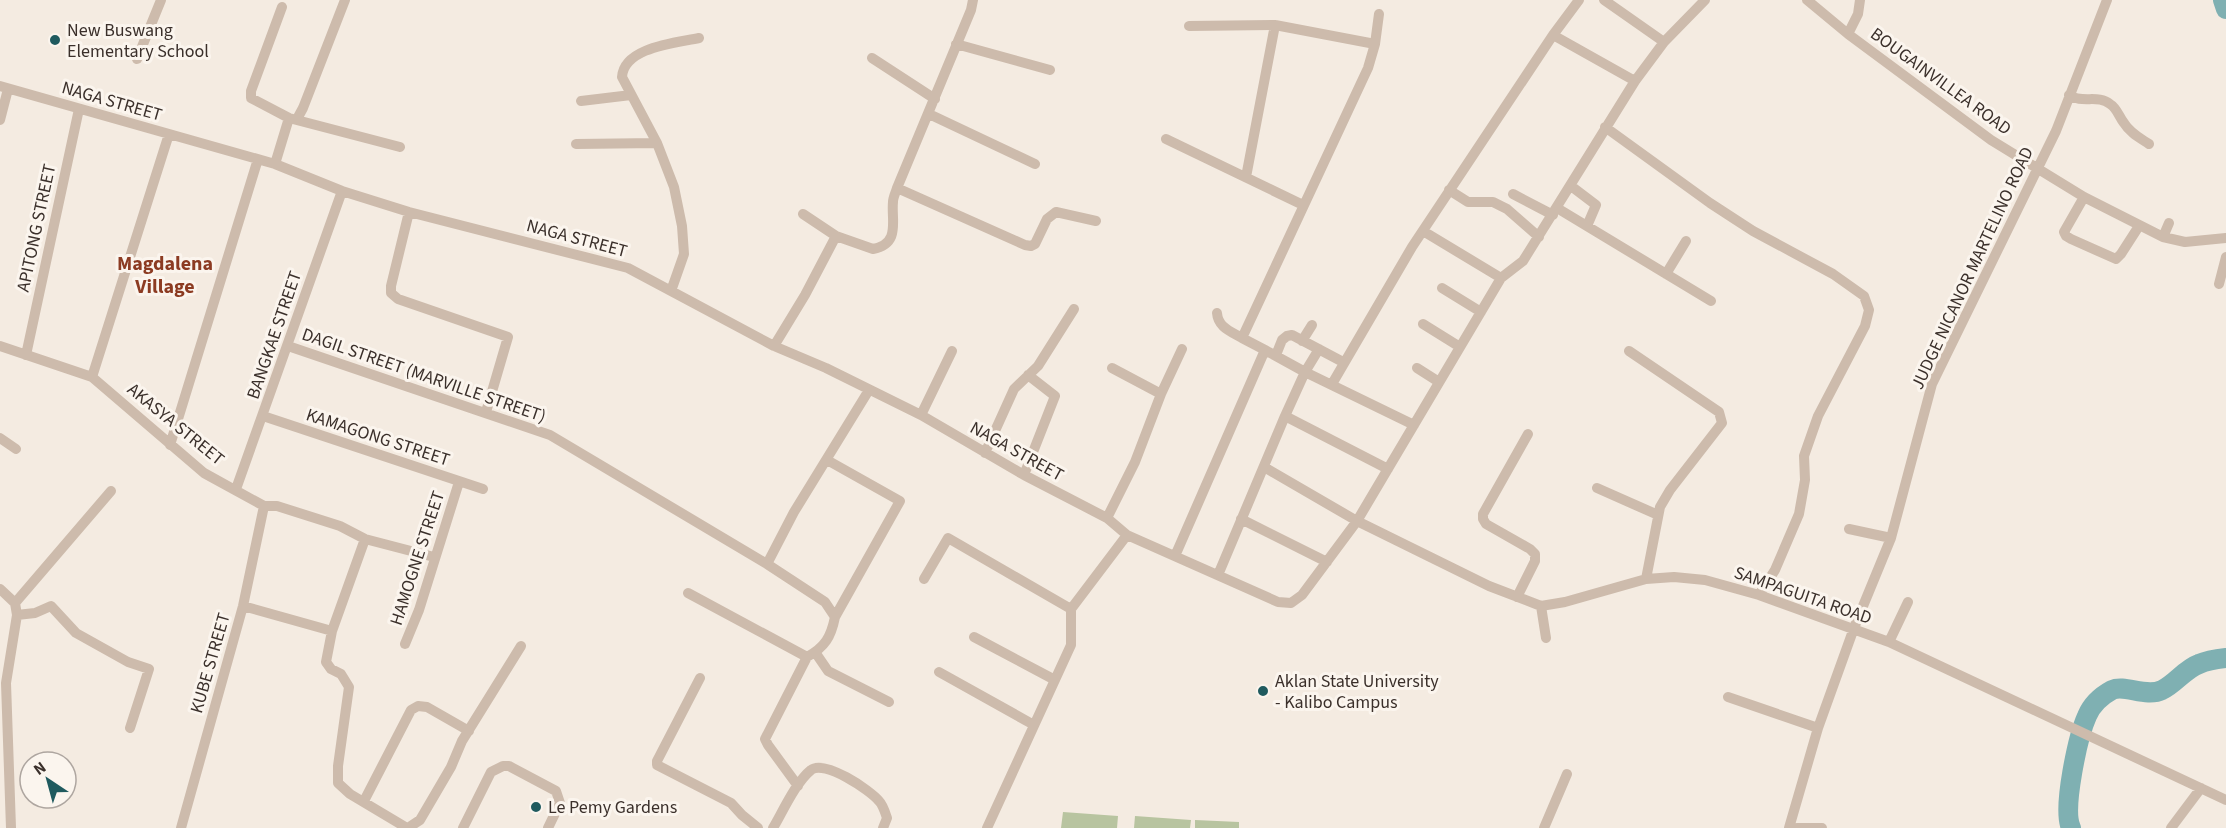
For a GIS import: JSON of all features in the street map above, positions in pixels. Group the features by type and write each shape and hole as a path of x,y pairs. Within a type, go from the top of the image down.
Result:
{"street":[{"path":"137,59 161,0"},
{"path":"275,164 293,119 303,108 345,0"},
{"path":"803,214 836,236 873,249 885,244 891,237 894,227 893,201 897,188 929,114 973,0"},
{"path":"1332,384 1343,362 1449,190 1553,34 1579,0"},
{"path":"1604,0 1664,42"},
{"path":"1848,34 1858,14 1860,0"},
{"name":"JUDGE NICANOR MARTELINO ROAD","path":"1790,828 1818,728 1854,628 1891,538 1932,384 2038,169 2107,0"},
{"path":"1241,519 1327,562 1357,520 1501,278 1524,261 1635,81 1664,42 1700,1"},
{"name":"BOUGAINVILLEA ROAD","path":"1815,2 1848,34 1991,140 2084,197 2163,237 2185,242 2226,238"},
{"path":"282,7 250,91 251,98 293,119 400,147"},
{"path":"1242,338 1368,68 1375,44 1379,14"},
{"path":"1189,26 1275,25 1375,44"},
{"path":"1246,177 1275,25"},
{"path":"1553,34 1635,81"},
{"path":"671,291 684,254 682,226 674,187 657,143 622,77 623,68 631,58 649,50 699,38"},
{"path":"956,44 1050,70"},
{"path":"872,58 935,99"},
{"path":"0,120 4,88"},
{"name":"NAGA STREET","path":"4,88 275,164 342,191 409,212 628,268 774,346 826,368 921,415 1024,475 1107,518 1127,536 1278,602 1291,603 1302,595 1327,562"},
{"path":"2070,95 2074,99 2104,100 2112,105 2133,134 2149,144"},
{"path":"581,101 631,96"},
{"name":"APITONG STREET","path":"26,355 79,109"},
{"path":"929,114 1035,164"},
{"path":"1605,127 1753,231 1833,274 1864,296 1869,310 1864,326 1818,416 1804,456 1805,480 1799,514 1779,562 1760,595"},
{"path":"92,377 169,134"},
{"path":"1166,139 1303,205"},
{"path":"576,144 657,143"},
{"path":"170,445 258,159"},
{"path":"1570,186 1596,205 1587,226"},
{"path":"897,188 1031,246 1035,244 1047,219 1056,212 1096,221"},
{"path":"1449,190 1468,202 1493,201 1539,237"},
{"name":"BANGKAE STREET","path":"236,489 342,191"},
{"path":"1513,194 1587,226 1711,301"},
{"path":"2084,197 2064,232 2071,239 2116,259 2139,226"},
{"path":"409,212 391,286 392,293 398,299 508,337 486,412"},
{"path":"2163,237 2169,223"},
{"path":"1423,231 1501,278"},
{"path":"774,346 805,295 836,236"},
{"path":"1666,274 1686,241"},
{"path":"2219,284 2226,257"},
{"path":"1442,288 1481,312"},
{"path":"985,453 1014,389 1045,356 1074,309"},
{"path":"1217,313 1221,326 1242,338 1305,372 1414,425"},
{"path":"1423,324 1460,347"},
{"path":"1302,341 1312,325"},
{"path":"1276,355 1282,340 1292,335 1343,362"},
{"name":"AKASYA STREET","path":"0,346 92,377 204,472 264,506 278,506 340,526 365,538 434,557"},
{"name":"DAGIL STREET (MARVILLE STREET)","path":"288,346 550,435 767,564 825,602 834,617"},
{"path":"1107,518 1135,462 1161,394 1182,349"},
{"path":"1218,575 1305,372 1319,349"},
{"path":"1175,556 1265,350"},
{"path":"921,415 952,351"},
{"path":"1629,351 1719,412 1722,423 1670,490 1658,515 1646,579"},
{"path":"1112,368 1161,394"},
{"path":"1417,368 1439,382"},
{"path":"1024,475 1055,396 1028,375"},
{"path":"767,564 794,512 869,390"},
{"name":"KAMAGONG STREET","path":"262,416 483,489"},
{"path":"1286,416 1388,469"},
{"path":"1517,597 1535,561 1535,554 1486,524 1483,519 1528,434"},
{"path":"0,438 16,448"},
{"path":"798,786 765,739 811,655 832,633 834,617 900,501 827,460"},
{"path":"1264,467 1357,520 1489,586 1541,606 1546,638"},
{"name":"HAMOGNE STREET","path":"405,644 419,610 459,482"},
{"path":"1597,488 1658,515"},
{"path":"10,828 6,683 16,609 111,491"},
{"name":"KUBE STREET","path":"181,828 243,606 264,506"},
{"path":"1849,529 1891,538"},
{"path":"987,828 1071,645 1071,609 1127,536"},
{"path":"365,538 332,631 326,662 331,669 341,674 349,687 338,766 338,783 350,794 408,828 420,820 469,731 521,646"},
{"path":"924,579 948,538 1071,609"},
{"name":"SAMPAGUITA ROAD","path":"1541,606 1565,602 1646,579 1674,577 1705,580 1760,595 1889,642 2226,800"},
{"path":"0,589 16,609 40,612 51,606 76,633 128,662 148,669 130,728"},
{"path":"688,593 811,655 828,671 889,702"},
{"path":"1889,642 1908,602"},
{"path":"243,606 332,631"},
{"path":"974,637 1055,680"},
{"path":"939,672 1034,725"},
{"path":"700,678 657,765 731,803 742,816 758,828"},
{"path":"1728,696 1818,728"},
{"path":"364,801 411,710 418,706 427,707 469,731"},
{"path":"463,828 491,772 503,766 509,766 556,791 560,803 548,828"},
{"path":"773,828 798,786 811,770 818,767 832,770 880,801 887,818 883,828"},
{"path":"1544,828 1567,774"},
{"path":"2171,828 2200,788"},
{"path":"1797,828 1822,828"}],"green space":[{"path":"1063,812 1118,816 1117,828 1061,828"},
{"path":"1135,816 1191,820 1190,828 1134,828"},
{"path":"1195,820 1239,822 1239,828 1195,828"}],"waterway":[{"path":"2223,0 2226,9"},
{"path":"2071,828 2068,805 2072,772 2083,726 2094,704 2112,690 2123,689 2149,693 2162,690 2194,666 2226,658"}],"place":[{"name":"New Buswang Elementary School","path":"55,40"},
{"name":"Aklan State University - Kalibo Campus","path":"1263,691"},
{"name":"Le Pemy Gardens","path":"536,807"}],"district":[{"name":"Magdalena Village","path":"165,274"}]}
